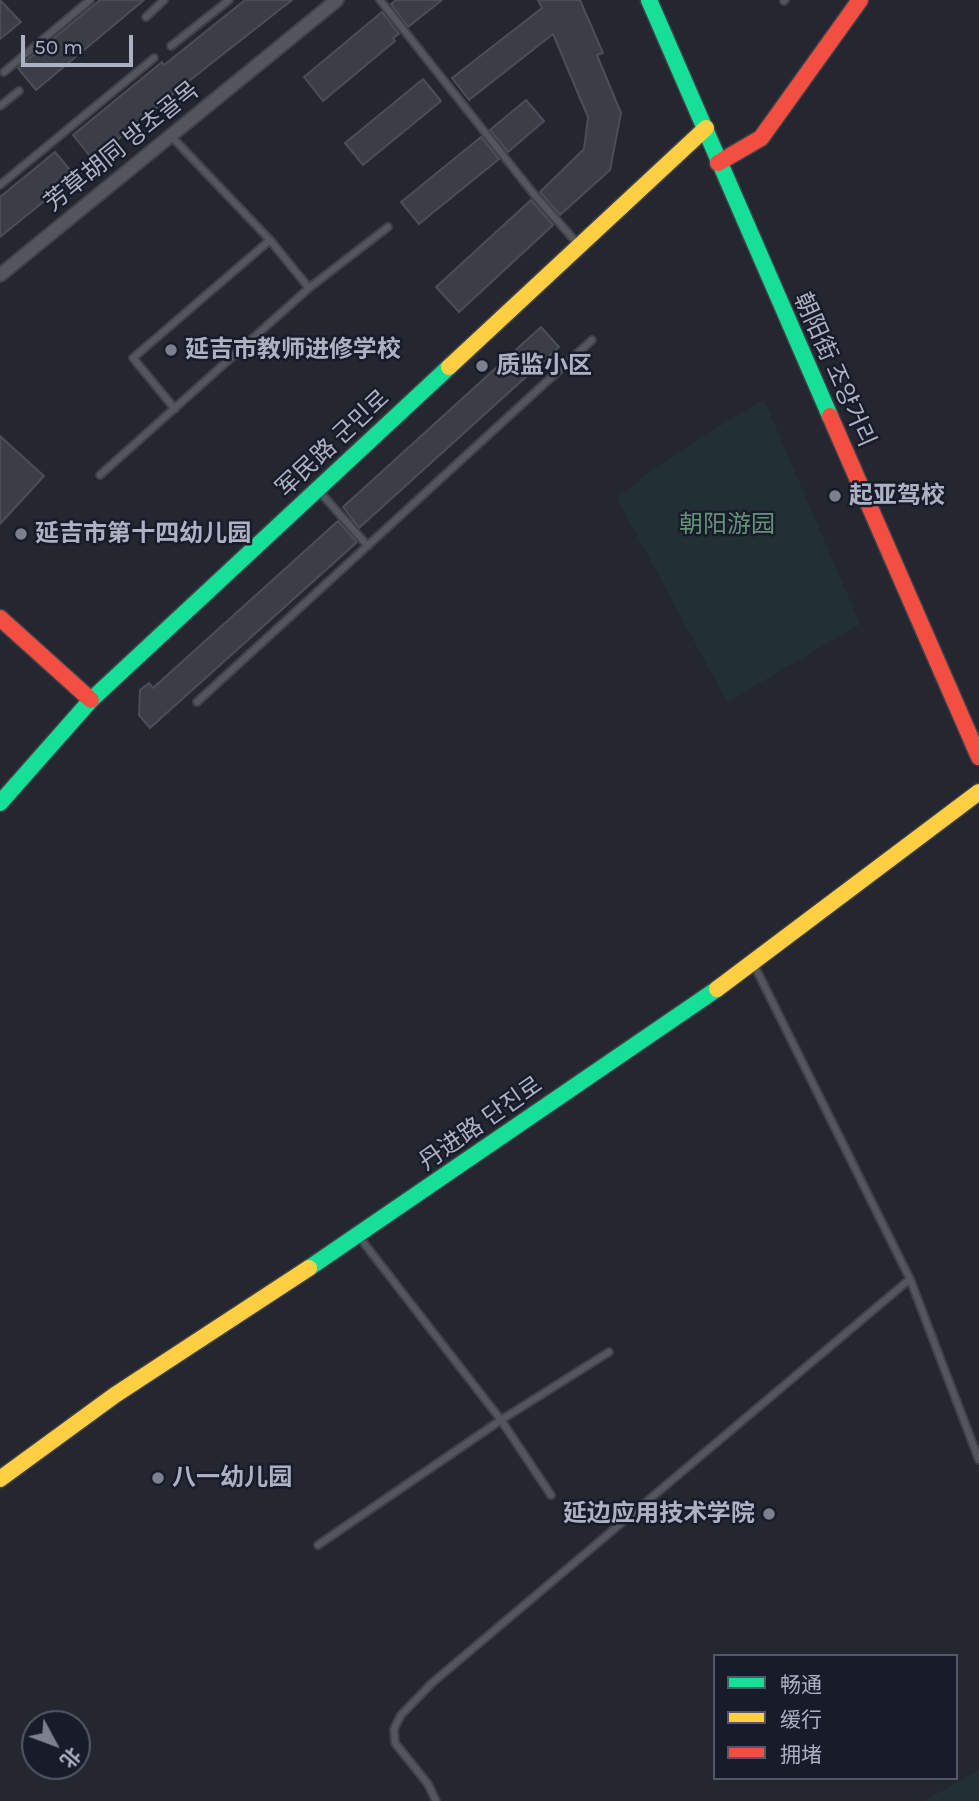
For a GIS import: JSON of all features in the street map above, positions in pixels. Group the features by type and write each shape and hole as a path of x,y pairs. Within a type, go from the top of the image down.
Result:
{"street":[{"name":"芳草胡同 방초골목","path":"0,275 337,0"},
{"name":"朝阳街 조양거리","path":"649,0 979,757"},
{"path":"718,163 761,138 860,0"},
{"name":"军民路 군민로","path":"0,803 91,700 706,128"},
{"path":"0,618 91,700"},
{"name":"丹进路 단진로","path":"0,1479 115,1395 359,1236 754,963 979,792"}],"lane":[{"path":"4,72 90,0"},
{"path":"146,17 164,0"},
{"path":"171,46 229,0"},
{"path":"380,0 533,194 579,246"},
{"path":"0,185 155,58"},
{"path":"0,106 19,91"},
{"path":"170,135 270,240 310,288"},
{"path":"100,475 310,288 388,227"},
{"path":"175,409 133,358 270,240"},
{"path":"197,702 593,340"},
{"path":"318,489 368,546"},
{"path":"754,963 911,1279 979,1460"},
{"path":"359,1236 501,1420 551,1495"},
{"path":"436,1801 428,1784 395,1743 394,1730 401,1715 432,1683 911,1279"},
{"path":"318,1545 501,1420 609,1352"}],"green space":[{"name":"朝阳游园","path":"764,400 860,624 727,702 617,498 655,468"},
{"path":"979,1770 979,1801 924,1801"}],"building":[{"path":"0,0 21,22 0,39"},
{"path":"100,0 144,0 36,90 18,68"},
{"path":"245,0 292,0 93,160 73,135 162,62 164,65"},
{"path":"396,0 442,0 408,27 391,4"},
{"path":"538,0 580,0 603,53 597,55 621,113 610,170 560,215 540,192 584,149 588,117 553,34 469,100 452,78 542,8"},
{"path":"382,12 399,34 393,38 395,41 323,101 304,77"},
{"path":"423,79 441,101 363,165 345,143"},
{"path":"526,100 544,121 508,152 490,130"},
{"path":"481,137 499,159 419,224 401,202"},
{"path":"55,152 75,176 0,237 0,197"},
{"path":"531,200 553,225 459,312 436,287"},
{"path":"541,327 559,347 359,528 343,507"},
{"path":"0,436 44,476 0,524"},
{"path":"338,521 357,542 150,728 139,715 140,690 149,683 153,688"}],"traffic: fast":[{"path":"649,0 830,416"},
{"path":"0,803 91,700 449,367"},
{"path":"309,1268 717,989"}],"traffic: slow":[{"path":"449,367 706,128"},
{"path":"717,989 979,792"},
{"path":"0,1479 115,1395 309,1268"}],"traffic: jam":[{"path":"718,163 761,138 860,0"},
{"path":"830,416 979,757"},
{"path":"0,618 91,700"}],"place":[{"name":"延吉市教师进修学校","path":"171,350"},
{"name":"质监小区","path":"482,366"},
{"name":"起亚驾校","path":"835,496"},
{"name":"延吉市第十四幼儿园","path":"21,534"},
{"name":"八一幼儿园","path":"158,1478"},
{"name":"延边应用技术学院","path":"769,1514"}]}
